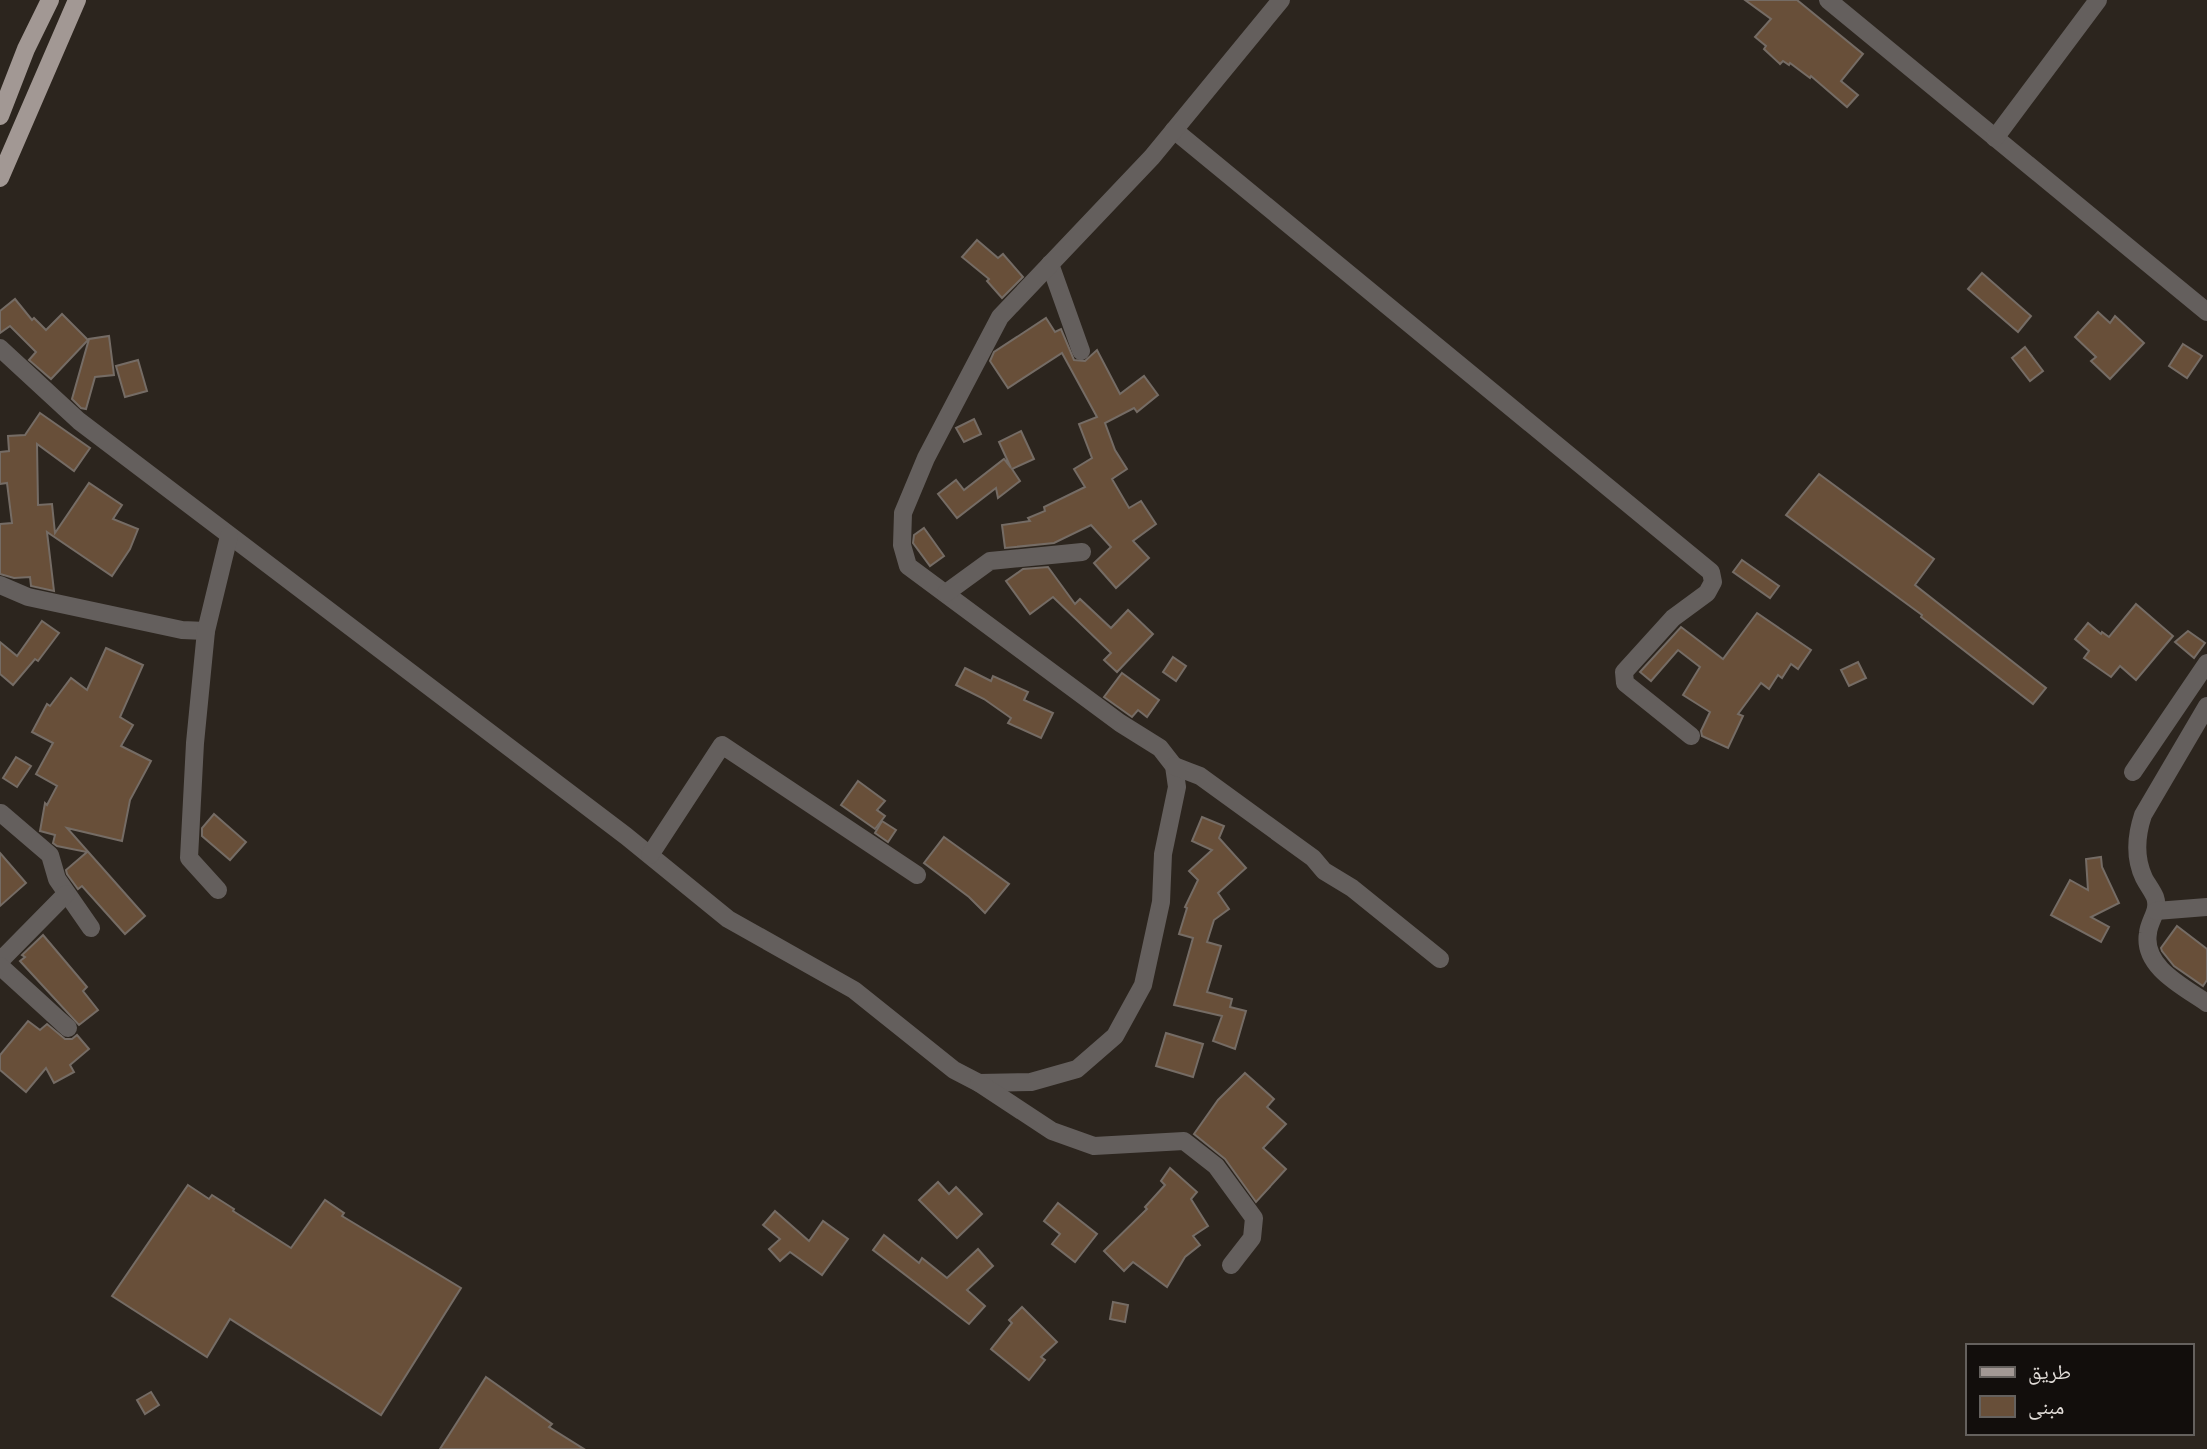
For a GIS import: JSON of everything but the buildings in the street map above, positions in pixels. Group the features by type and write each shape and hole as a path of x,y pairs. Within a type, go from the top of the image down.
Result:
{"main road":[{"path":"0,116 26,49 50,0"},
{"path":"0,178 77,0"}],"street":[{"path":"979,1083 1031,1082 1077,1069 1115,1036 1143,985 1161,902 1163,854 1177,787 1174,766 1160,748 1120,723 908,566 902,545 903,513 926,458 1000,317 1153,157 1281,0"},
{"path":"1828,0 2207,313"},
{"path":"1995,138 2098,0"},
{"path":"1174,130 1712,572 1713,582 1707,593 1673,618 1624,672 1625,683 1691,736"},
{"path":"1050,264 1081,351"},
{"path":"0,348 79,421 650,855 729,919 854,990 954,1070 979,1083 1052,1131 1094,1146 1184,1141 1216,1166 1254,1218 1252,1238 1231,1265"},
{"path":"218,890 189,858 195,743 206,631 229,536"},
{"path":"946,593 990,561 1082,552"},
{"path":"0,585 28,597 181,630 206,631"},
{"path":"2133,772 2207,663"},
{"path":"2207,706 2143,815 2137,853 2144,878 2154,896 2156,911 2147,935 2151,955 2163,972 2207,1003"},
{"path":"650,855 722,745 917,875"},
{"path":"1174,766 1200,776 1313,858 1324,871 1352,888 1440,959"},
{"path":"0,811 0,825"},
{"path":"0,811 50,855 58,880 91,929"},
{"path":"66,894 0,964 68,1028"},
{"path":"2156,911 2207,907"}]}
